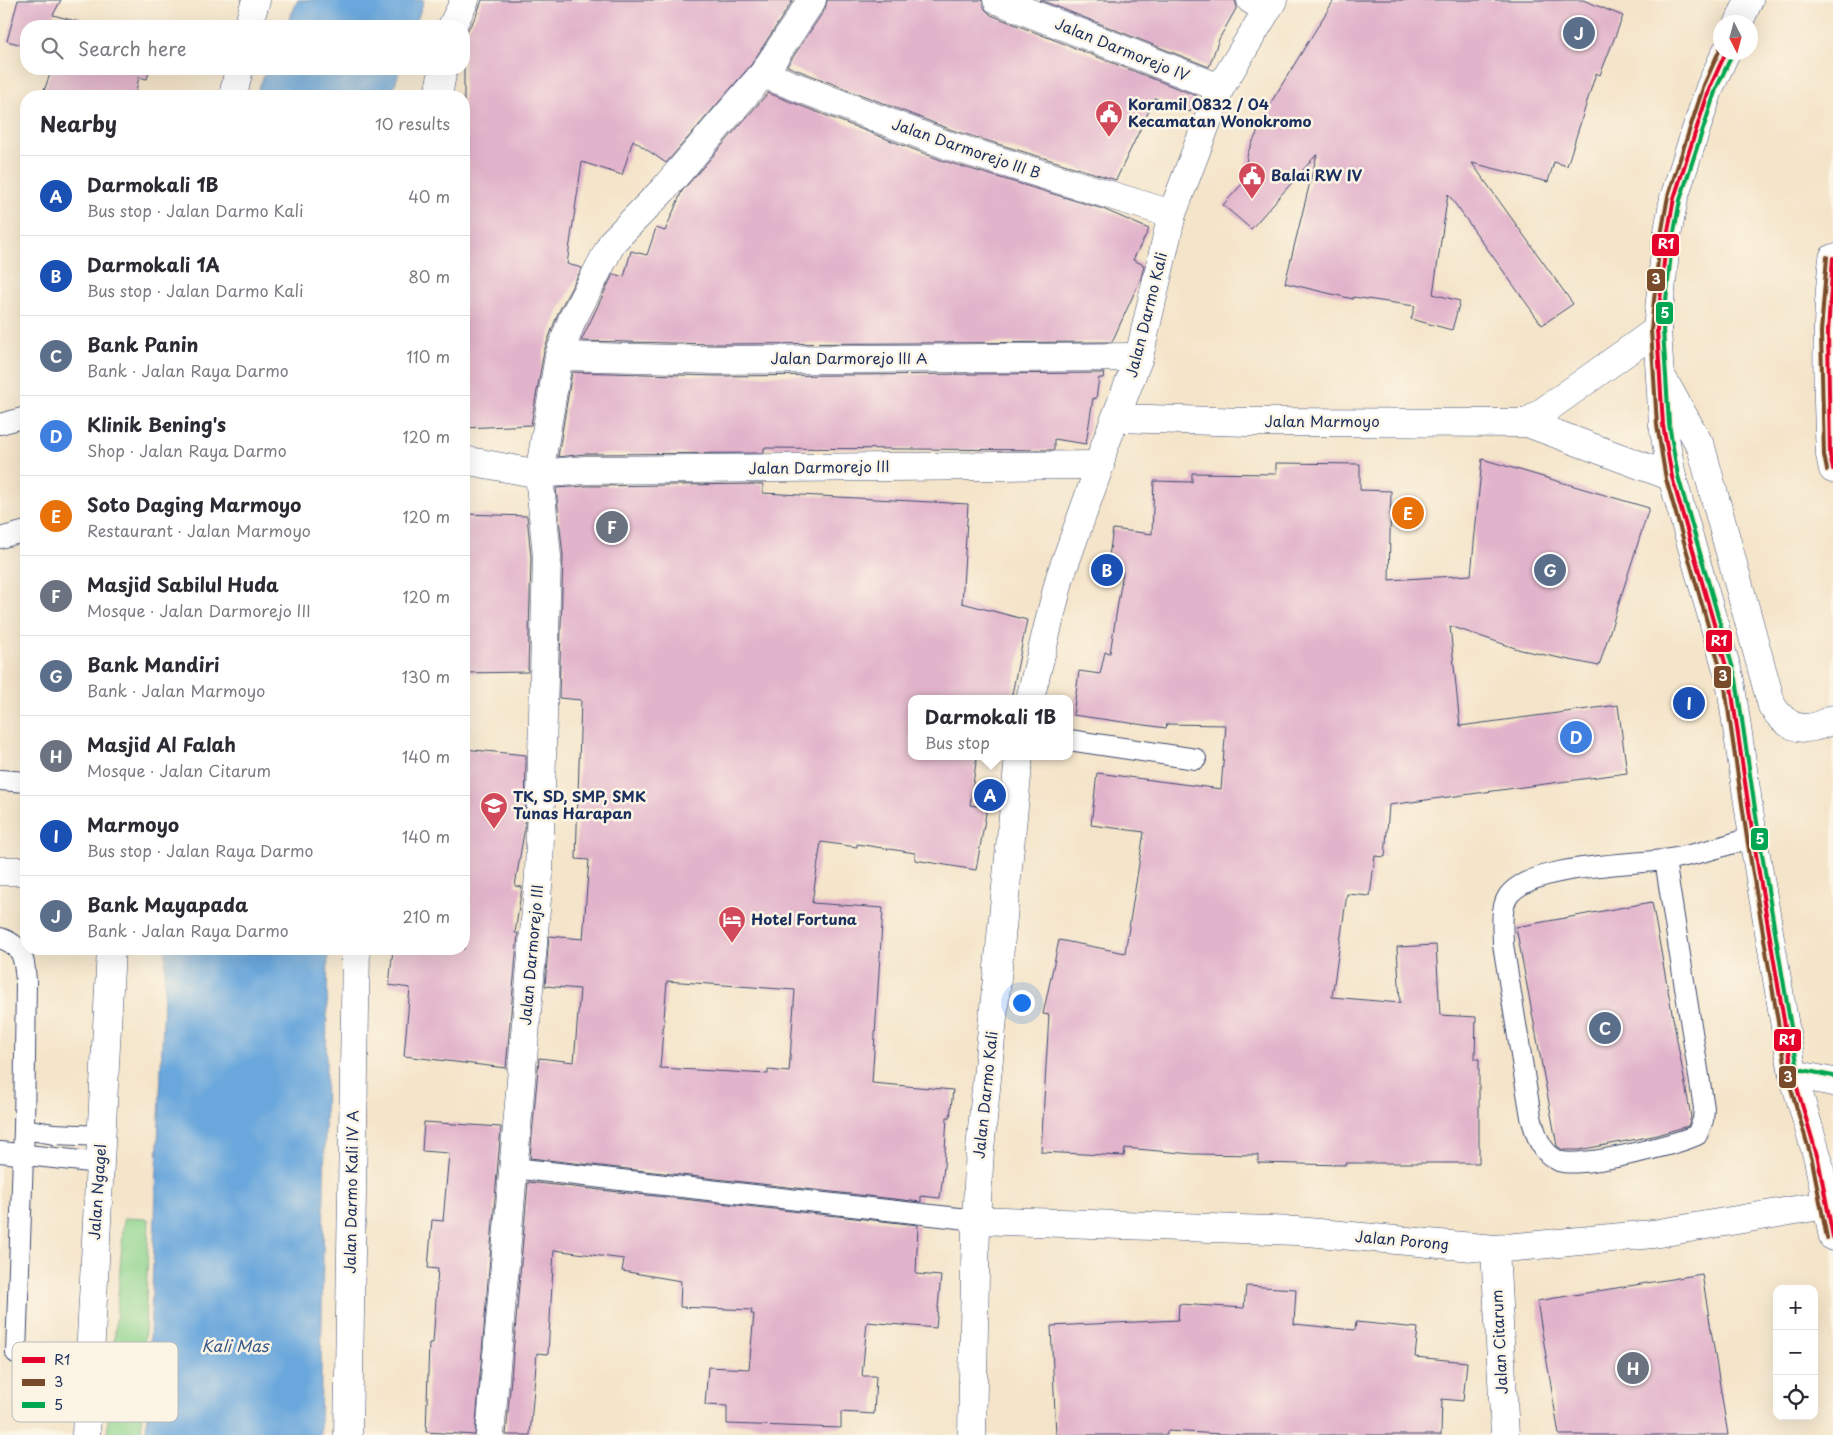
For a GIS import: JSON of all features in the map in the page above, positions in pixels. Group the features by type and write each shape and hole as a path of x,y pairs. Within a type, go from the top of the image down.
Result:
{"main road":[{"path":"250,20 256,0"},
{"path":"455,20 465,0"},
{"name":"Jalan Darmorejo III","path":"490,1435 539,875 547,556 539,474 559,356 572,320 613,241 663,190 763,74 812,0"},
{"name":"Jalan Darmorejo IV","path":"997,0 1220,88"},
{"path":"1742,15 1749,0"},
{"name":"Jalan Darmo Kali","path":"1031,695 1060,578 1100,465 1103,450 1139,358 1172,214 1220,88 1264,3"},
{"path":"1722,60 1710,87 1674,198 1666,242 1657,330 1663,425 1672,477 1730,680 1753,837 1793,1074 1818,1159 1833,1237"},
{"name":"Jalan Darmorejo III B","path":"763,74 946,145 1172,214"},
{"path":"234,90 237,75"},
{"path":"439,90 443,75"},
{"path":"1833,258 1827,306 1826,367 1830,455 1833,469"},
{"path":"1527,423 1657,330"},
{"name":"Jalan Darmorejo III A","path":"559,356 716,360 1139,358"},
{"path":"1660,374 1701,447 1772,706 1782,720 1791,726 1809,727 1833,719"},
{"name":"Jalan Marmoyo","path":"1117,418 1247,422 1527,423 1672,477"},
{"name":"Jalan Darmorejo III","path":"470,461 539,474 585,470 1100,465"},
{"name":"Jalan Darmo Kali","path":"972,1435 976,1220 980,1149 1019,760"},
{"path":"0,871 20,871"},
{"name":"Jalan Ngagel","path":"90,1342 111,955"},
{"name":"Jalan Darmo Kali IV A","path":"348,1435 356,955"},
{"path":"1793,1074 1833,1082"},
{"name":"Jalan Porong","path":"976,1220 1297,1231 1495,1249 1653,1234 1826,1204"},
{"name":"Jalan Citarum","path":"1495,1249 1505,1435"},
{"name":"Jalan Ngagel","path":"86,1435 87,1422"}],"lane":[{"path":"0,424 20,419"},
{"path":"0,538 20,533"},
{"path":"1073,741 1196,759"},
{"path":"0,780 20,782"},
{"path":"1665,860 1704,1108 1703,1120 1697,1135 1686,1140 1637,1152 1573,1164 1558,1160 1539,1144 1531,1117 1502,944 1506,898 1521,885 1562,871 1665,860 1753,837"},
{"path":"0,938 14,943 20,953"},
{"path":"16,1342 24,1129 26,981 24,959 22,955"},
{"path":"24,1129 54,1134 102,1136"},
{"path":"0,1152 22,1156 99,1162"},
{"path":"514,1168 976,1220"}],"green space":[{"path":"124,1218 149,1219 144,1342 114,1342"},
{"path":"108,1422 141,1422 141,1435 107,1435"}],"water":[{"path":"298,0 424,0 417,20 289,20"},
{"path":"264,75 398,75 393,90 258,90"},
{"name":"Kali Mas","path":"166,955 328,955 320,1435 146,1435 147,1422 178,1422 178,1342 150,1342"}],"building":[{"path":"18,0 61,0 53,15 72,20 20,20 20,44 7,41"},
{"path":"482,0 793,0 751,65 666,163 633,140 622,175 582,162 567,264 582,268 558,313 544,351 531,425 470,428 470,90 464,90 464,75 470,75 470,26"},
{"path":"827,0 982,0 985,9 991,15 1197,96 1190,112 1155,98 1116,180 952,130 787,66 825,9"},
{"path":"1040,0 1235,0 1237,7 1219,39 1209,67"},
{"path":"1334,0 1583,0 1623,16 1600,75 1596,73 1567,166 1554,162 1548,182 1472,163 1573,304 1542,325 1448,194 1433,294 1460,301 1452,330 1411,319 1415,306 1353,297 1353,299 1285,283 1317,154 1251,229 1223,205 1242,184 1248,152 1273,99"},
{"path":"50,75 148,75 147,79 139,77 136,90 44,90"},
{"path":"768,93 941,160 1103,209 1149,229 1133,260 1144,265 1141,278 1112,342 716,344 581,341 613,274 624,277 631,251 647,255 656,228 665,231 682,191"},
{"path":"572,372 716,376 1104,373 1103,378 1099,378 1096,399 1093,398 1086,444 1054,439 1054,450 764,448 764,453 585,454 558,457"},
{"path":"1482,459 1649,508 1599,666 1521,650 1450,626 1460,726 1618,705 1627,773 1389,805 1385,857 1375,856 1370,896 1347,894 1332,997 1400,1003 1397,947 1436,945 1440,1015 1476,1017 1475,1059 1479,1059 1479,1163 1345,1163 1345,1165 1258,1163 1258,1155 1193,1154 1125,1148 1124,1156 1041,1152 1049,1015 1043,1014 1059,940 1125,953 1144,832 1091,825 1097,773 1221,789 1226,725 1167,724 1166,728 1073,715 1079,671 1100,674 1105,652 1110,653 1123,572 1107,570 1113,529 1152,534 1154,481 1192,482 1192,473 1276,474 1276,463 1360,464 1360,490 1391,491 1389,580 1471,575"},
{"path":"763,484 763,493 968,504 962,603 1027,620 1012,695 908,695 908,760 976,760 970,805 987,808 976,870 915,860 915,853 857,844 857,847 821,842 812,903 883,908 872,1083 953,1090 950,1117 947,1117 940,1198 921,1196 921,1202 530,1158 539,1058 574,1062 580,989 545,986 549,936 583,939 589,860 576,859 581,700 559,698 563,556 556,488","holes":["667,981 795,990 789,1072 768,1070 768,1074 660,1068"]},
{"path":"470,514 527,516 531,557 528,672 470,673"},
{"path":"470,750 526,755 525,827 515,886 522,887 515,933 518,933 506,1068 404,1056 410,988 389,985 392,955 470,955"},
{"path":"1652,902 1691,1117 1688,1126 1653,1136 1579,1150 1563,1150 1557,1146 1516,927"},
{"path":"424,1122 501,1127 475,1435 426,1432 429,1343 433,1343 438,1269 428,1268 432,1220 443,1221 449,1153 422,1151"},
{"path":"528,1182 918,1225 916,1274 941,1276 936,1328 867,1322 862,1376 876,1376 874,1414 841,1412 841,1428 727,1424 727,1406 705,1405 708,1367 749,1369 754,1314 751,1314 752,1310 680,1307 681,1281 622,1271 624,1259 554,1250 548,1354 537,1353 530,1435 506,1435"},
{"path":"1702,1274 1728,1435 1559,1435 1537,1301"},
{"path":"1246,1286 1296,1289 1294,1324 1355,1330 1356,1322 1418,1328 1415,1357 1467,1362 1463,1401 1442,1399 1441,1435 1240,1435 1167,1431 1167,1435 1056,1435 1051,1326 1178,1320 1179,1304 1244,1308"}],"transit line":[{"name":"3","path":"1715,60 1704,85 1668,196 1660,241 1651,330 1657,425 1666,479 1724,681 1747,838 1787,1075 1812,1160 1827,1238"},
{"name":"R1","path":"1722,60 1710,87 1674,198 1666,242 1657,330 1663,425 1672,477 1730,680 1753,837 1793,1074 1818,1159 1833,1237"},
{"name":"5","path":"1730,60 1716,89 1680,200 1672,243 1663,330 1669,424 1678,476 1736,679 1759,836 1798,1069 1833,1076"},
{"name":"3","path":"1827,257 1821,332 1824,455 1827,470"},
{"name":"R1","path":"1833,258 1828,332 1830,455 1833,469"}],"place":[{"name":"Bank Mayapada","path":"1579,33"},
{"name":"Koramil 0832 / 04 Kecamatan Wonokromo","path":"1109,138"},
{"name":"Balai RW IV","path":"1252,200"},
{"name":"Soto Daging Marmoyo","path":"1408,513"},
{"name":"Masjid Sabilul Huda","path":"612,527"},
{"name":"Darmokali 1A","path":"1107,570"},
{"name":"Bank Mandiri","path":"1550,570"},
{"name":"Marmoyo","path":"1689,703"},
{"name":"Klinik Bening's","path":"1576,737"},
{"name":"Darmokali 1B","path":"990,795"},
{"name":"TK, SD, SMP, SMK Tunas Harapan","path":"494,830"},
{"name":"Hotel Fortuna","path":"732,944"},
{"name":"Bank Panin","path":"1605,1028"},
{"name":"Masjid Al Falah","path":"1633,1368"}]}
